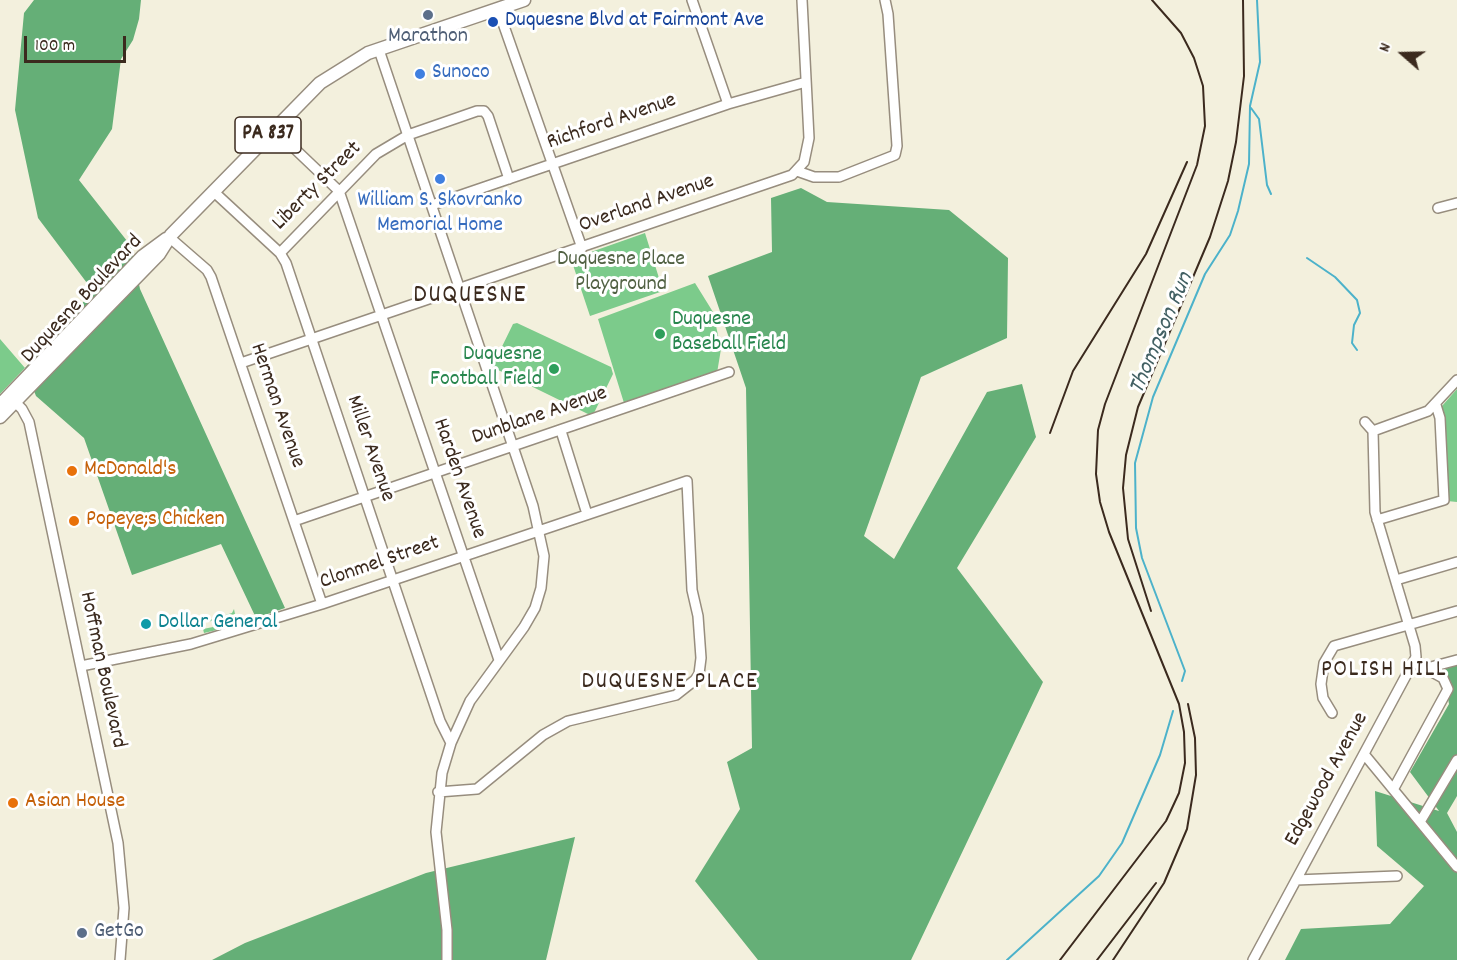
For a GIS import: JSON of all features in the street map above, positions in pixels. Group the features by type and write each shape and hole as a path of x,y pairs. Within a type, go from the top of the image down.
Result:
{"main road":[{"name":"Duquesne Boulevard","path":"12,399 274,129 333,73 359,57 524,0"},
{"name":"PA 837","path":"0,405 12,399"},
{"name":"PA 837","path":"0,417 12,399"}],"street":[{"path":"692,0 728,104"},
{"path":"802,0 809,145 806,157 797,171 820,178 838,177 865,169 895,155 897,136 885,0"},
{"path":"498,9 582,248"},
{"path":"379,50 461,288 540,529 544,567 538,598 524,627 470,701 451,743 438,792 436,832 447,930 447,960"},
{"name":"Richford Avenue","path":"432,205 728,104 806,82"},
{"name":"Liberty Street","path":"280,253 376,154 408,135 477,111 484,111 509,179"},
{"name":"Harden Avenue","path":"274,129 339,191 499,660"},
{"name":"Overland Avenue","path":"241,363 781,180 797,171"},
{"name":"Miller Avenue","path":"213,191 280,253 286,263 440,721 451,743"},
{"path":"1438,208 1457,203"},
{"name":"Herman Avenue","path":"169,237 207,270 211,277 322,604"},
{"name":"Dunblane Avenue","path":"294,522 729,372"},
{"path":"1372,431 1415,418 1436,405 1457,380"},
{"name":"Hoffman Boulevard","path":"12,399 22,409 28,423 121,860 124,908 120,960"},
{"path":"1377,520 1444,500 1440,418 1436,405"},
{"path":"1365,422 1372,431 1377,520 1409,625 1416,652 1414,662 1446,681 1447,693 1394,788"},
{"path":"561,431 587,514"},
{"name":"Clonmel Street","path":"81,666 191,644 322,604 687,481 691,527 692,590 701,658 699,674 689,688 664,699 568,721 543,735 477,789 438,792"},
{"path":"1396,580 1457,562"},
{"path":"1332,712 1324,702 1321,689 1323,667 1331,650 1341,642 1457,611"},
{"path":"1427,668 1457,660"},
{"name":"Edgewood Avenue","path":"1253,960 1414,662"},
{"path":"1364,754 1457,867"},
{"path":"1420,822 1457,760"},
{"path":"1296,880 1397,876"}],"green space":[{"path":"34,0 141,0 133,40 121,59 112,129 79,180 131,246 140,289 285,608 256,618 221,544 132,575 84,438 36,396 25,368 93,291 38,218 15,110 24,13"},
{"path":"801,188 827,202 949,210 1008,258 1007,338 921,377 864,536 894,559 987,392 1022,384 1036,437 957,568 1043,682 911,960 758,960 695,881 740,809 727,762 752,748 746,388 708,276 772,252 771,198"},
{"name":"Duquesne Place Playground","path":"645,233 663,291 590,316 571,259"},
{"name":"Duquesne Baseball Field","path":"695,283 713,312 721,349 717,373 624,403 598,319"},
{"name":"Duquesne Football Field","path":"517,323 611,367 613,374 594,413 590,415 494,368 493,365 513,324"},
{"path":"0,339 25,368 0,394"},
{"path":"1457,389 1457,502 1447,501 1442,406"},
{"path":"234,609 235,614 228,616 230,623 236,622 238,625 204,633 203,629 213,627 212,621 203,622 201,617 204,616 206,621 232,613"},
{"path":"1457,662 1457,796 1447,813 1457,832 1457,960 1285,960 1301,929 1390,924 1424,886 1377,846 1375,791 1439,811 1410,772 1449,704 1443,671"},
{"path":"575,837 546,960 212,960 245,943 426,873"}],"waterway":[{"name":"Thompson Run","path":"1182,681 1185,671 1142,558 1136,528 1135,463 1153,397 1205,274 1230,235 1238,211 1249,164 1250,106 1260,62 1257,0"},
{"path":"1251,108 1259,119 1267,185 1271,194"},
{"path":"1307,258 1335,277 1357,300 1360,313 1354,325 1352,343 1357,350"},
{"name":"Thompson Run","path":"1007,960 1099,876 1122,843 1160,755 1173,711"}],"railway":[{"path":"1060,960 1166,821 1179,793 1185,763 1184,732 1179,704 1109,532 1100,502 1096,474 1098,430 1105,404 1197,165 1205,126 1203,86 1194,58 1181,33 1152,0"},
{"path":"1151,611 1128,539 1123,488 1126,455 1138,407 1210,237 1228,181 1236,142 1244,76 1243,0"},
{"path":"1050,433 1073,371 1146,254 1187,162"},
{"path":"1113,960 1164,883 1187,829 1196,775 1195,738 1188,704"},
{"path":"1097,960 1156,883"}],"place":[{"name":"Marathon","path":"428,15"},
{"name":"Duquesne Blvd at Fairmont Ave","path":"493,22"},
{"name":"Sunoco","path":"420,74"},
{"name":"William S. Skovranko Memorial Home","path":"440,179"},
{"name":"Duquesne Baseball Field","path":"660,334"},
{"name":"Duquesne Football Field","path":"554,369"},
{"name":"McDonald's","path":"72,471"},
{"name":"Popeye;s Chicken","path":"74,521"},
{"name":"Dollar General","path":"146,624"},
{"name":"Asian House","path":"13,803"},
{"name":"GetGo","path":"82,933"}],"district":[{"name":"DUQUESNE","path":"470,297"},
{"name":"POLISH HILL","path":"1384,672"},
{"name":"DUQUESNE PLACE","path":"670,684"}]}
